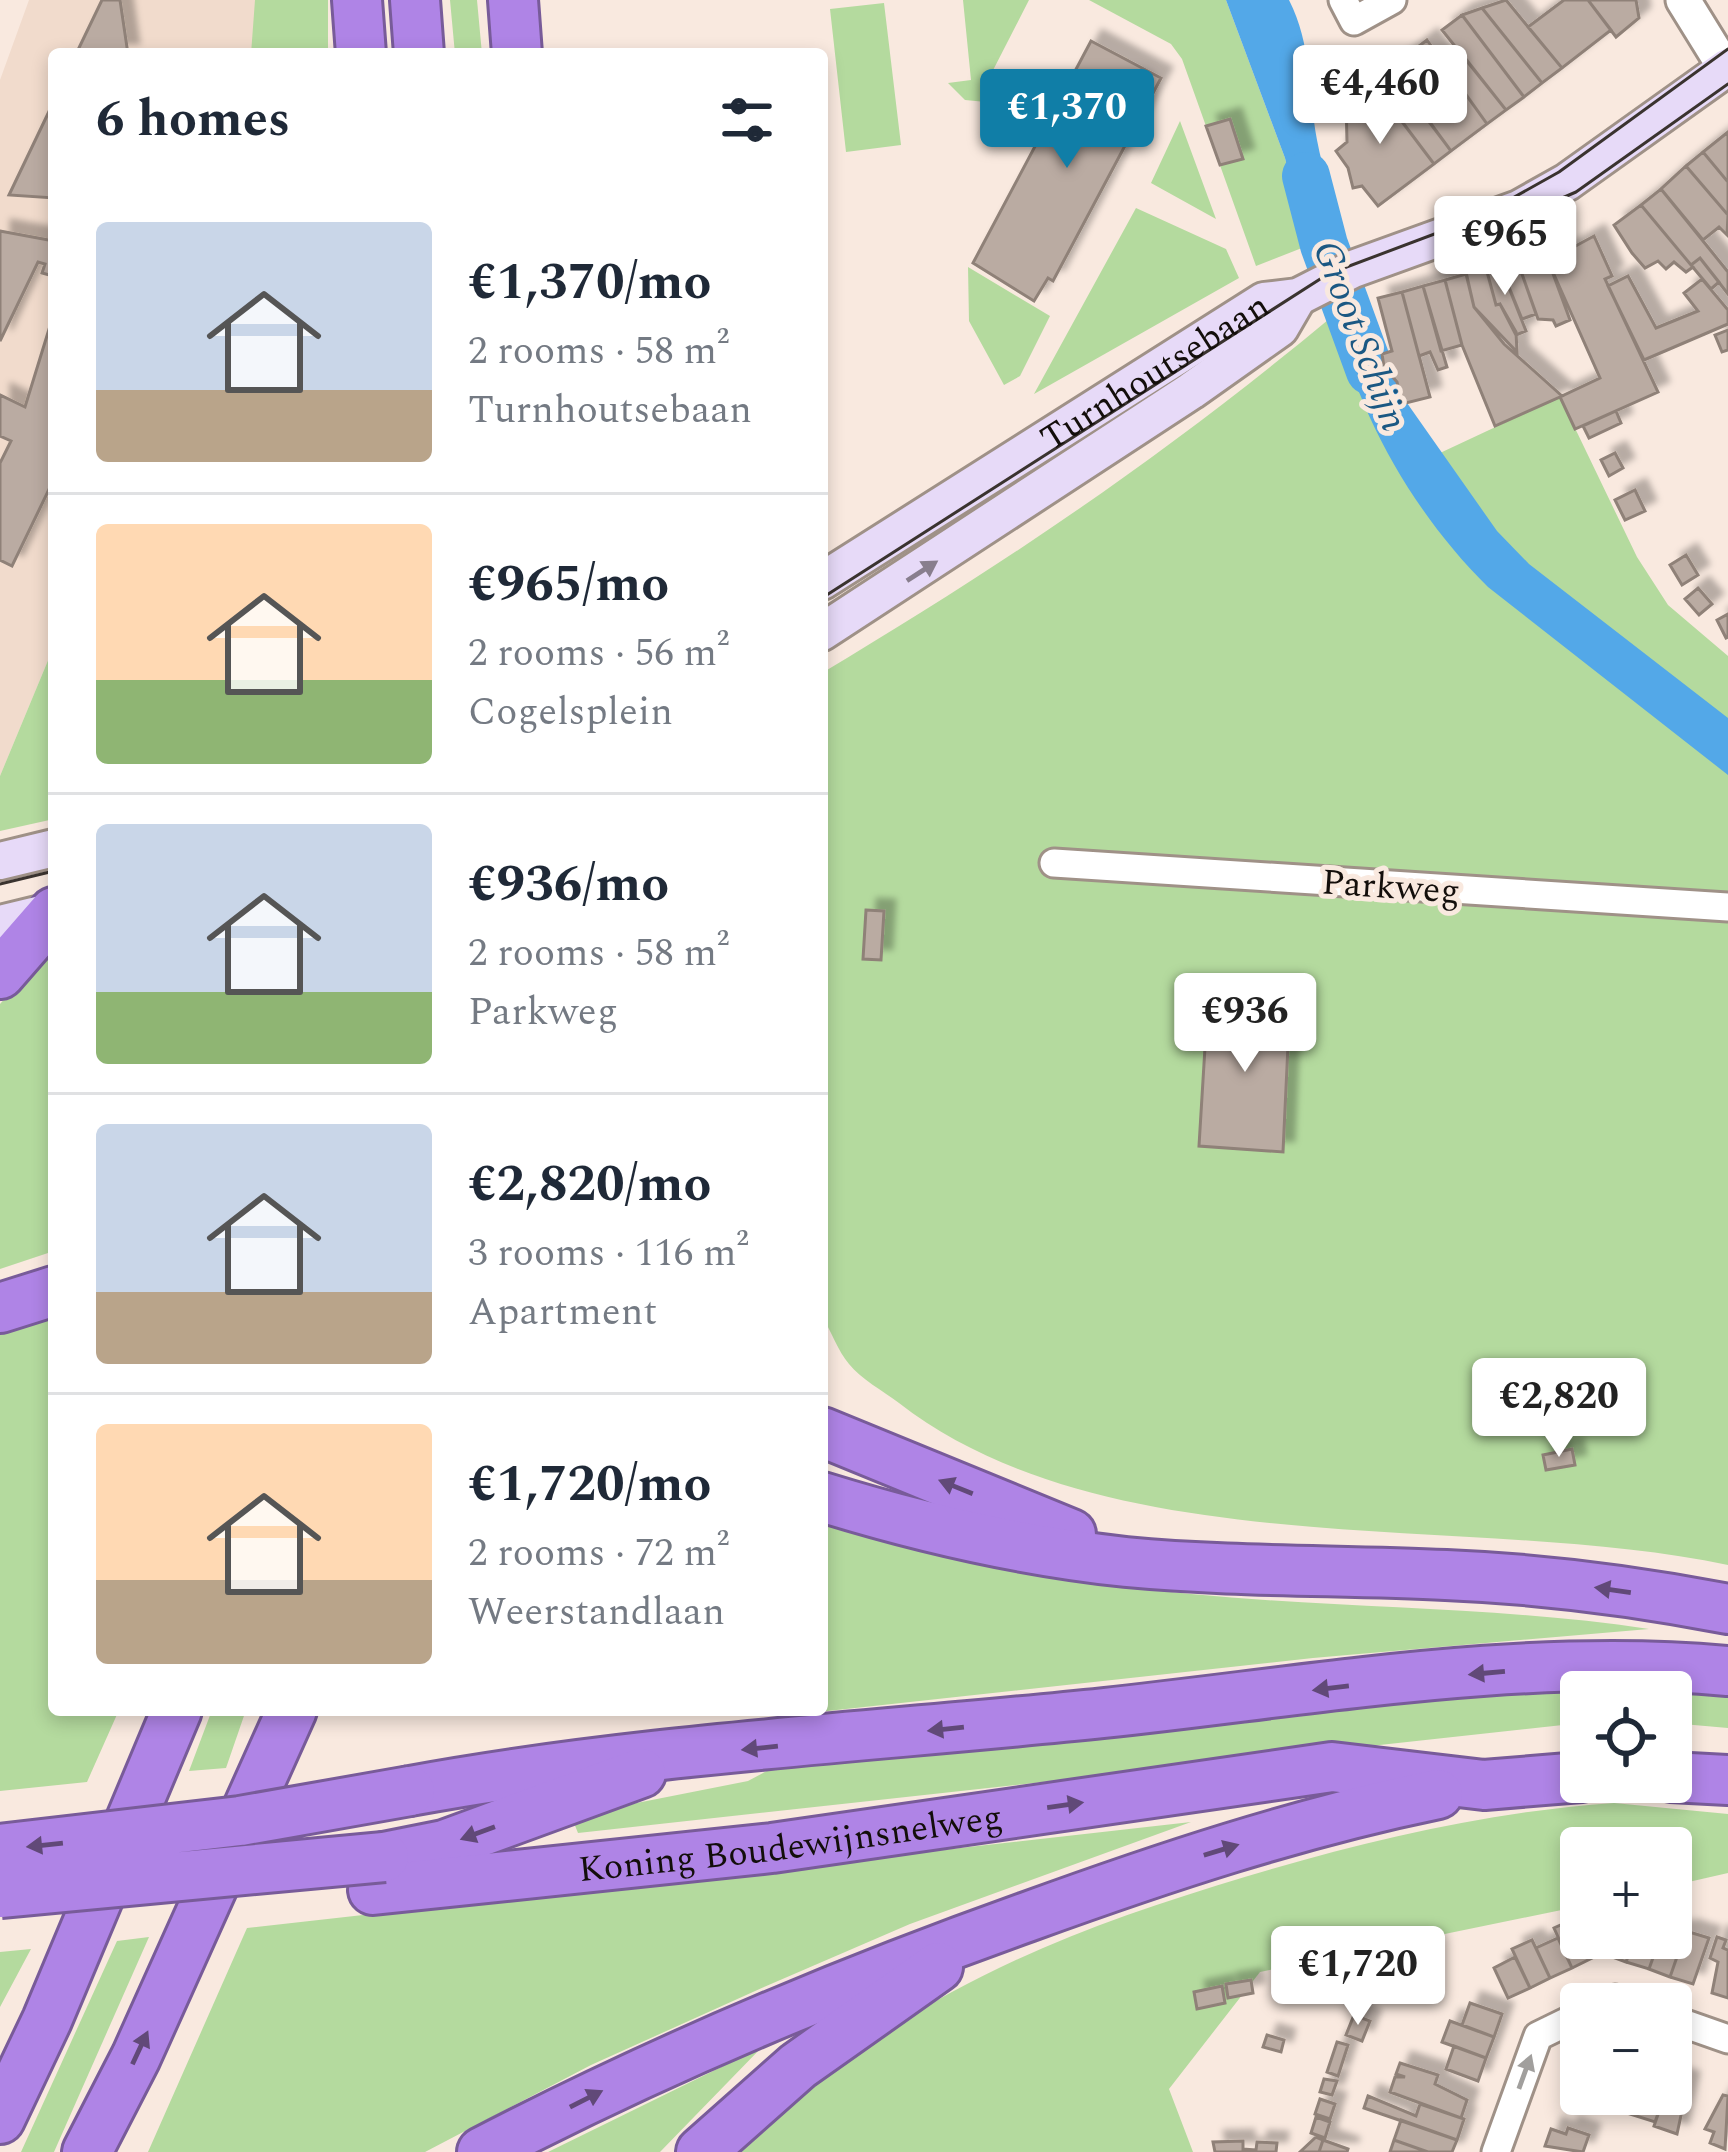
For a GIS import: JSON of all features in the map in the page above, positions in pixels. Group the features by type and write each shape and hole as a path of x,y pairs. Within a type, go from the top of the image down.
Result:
{"highway":[{"path":"357,0 361,48"},
{"path":"415,0 419,48"},
{"path":"513,0 517,48"},
{"path":"0,974 48,918"},
{"path":"0,1308 48,1293"},
{"path":"828,1434 1078,1537 1228,1566"},
{"path":"828,1499 904,1522 1034,1550 1228,1566 1454,1575 1607,1589 1728,1609"},
{"path":"0,1849 240,1821 560,1763 690,1755 1265,1695 1611,1665 1728,1671"},
{"path":"0,2119 47,2020 174,1716"},
{"path":"87,2152 136,2057 289,1716"},
{"path":"0,1893 379,1874 444,1845 690,1755"},
{"name":"Koning Boudewijnsnelweg","path":"0,1927 379,1874 772,1848 1332,1767 1484,1785 1560,1779"},
{"path":"1692,1778 1728,1780"},
{"path":"482,2152 775,2010 992,1929 1165,1867 1348,1812 1484,1785"},
{"path":"701,2152 798,2066 992,1929"}],"main road":[{"path":"1309,292 1353,269 1519,209 1567,182 1727,68"},
{"name":"Turnhoutsebaan","path":"828,577 1264,302 1309,292"},
{"name":"Turnhoutsebaan","path":"828,628 1192,391 1280,328 1309,292"},
{"path":"0,861 48,849"},
{"path":"0,924 48,912"}],"street":[{"path":"1343,0 1354,21 1392,0"},
{"path":"1683,0 1727,68"},
{"name":"Parkweg","path":"1054,863 1728,908"},
{"path":"1496,2152 1538,2036 1560,2025"},
{"path":"1692,2026 1728,2039"}],"shaded area":[{"path":"29,0 258,0 253,48 48,48 48,660 0,776 0,80"}],"green space":[{"path":"255,0 328,0 328,48 251,48"},
{"path":"450,0 477,0 481,48 454,48"},
{"path":"963,0 1029,0 987,82 1004,93 986,102 965,100 948,83 971,80"},
{"path":"1089,0 1226,0 1285,158 1307,246 1256,266 1182,59 1171,44"},
{"path":"884,3 901,145 846,152 830,9"},
{"path":"1180,121 1216,219 1151,183"},
{"path":"1136,208 1226,249 1239,278 1034,394"},
{"path":"968,267 1050,316 1020,376 1004,385 969,321"},
{"path":"1366,303 1387,374 1440,453 1560,397 1637,557 1668,605 1728,656 1728,1565 1628,1549 1298,1526 1188,1513 1083,1490 985,1455 899,1403 849,1364 828,1328 828,669 1085,505 1334,315"},
{"path":"48,660 48,820 0,831 0,776"},
{"path":"48,951 48,1253 0,1269 0,1004"},
{"path":"48,1316 48,1716 116,1716 87,1782 0,1791 0,1334"},
{"path":"828,1522 1005,1564 1144,1589 1535,1616 1649,1629 1313,1658 828,1711"},
{"path":"1560,1689 1560,1725 578,1833 574,1823 586,1813 748,1781 776,1766"},
{"path":"1692,1691 1728,1692 1728,1728 1692,1725"},
{"path":"210,1716 244,1716 226,1768 189,1771"},
{"path":"1614,1803 1728,1814 1728,1873 1692,1881 1692,1827 1560,1827 1560,1910 1260,1972 1169,2089 1193,2152 741,2152 855,2053 915,2014 1039,1950 1248,1876 1384,1839 1520,1813"},
{"path":"1191,1822 910,1924 591,2065 425,2152 148,2152 247,1928"},
{"path":"149,1937 54,2152 21,2152 117,1941"},
{"path":"31,1949 0,2007 0,1952"},
{"path":"762,2047 660,2152 548,2152"}],"water":[{"name":"Groot Schijn","path":"1226,0 1289,0 1302,34 1317,140 1342,234 1307,246 1285,158"},
{"name":"Groot Schijn","path":"1366,303 1384,366 1397,382 1402,404 1407,403 1497,531 1529,564 1728,718 1728,775 1488,587 1436,527 1392,461 1345,353 1334,315"}],"building":[{"path":"102,0 120,0 127,48 79,48"},
{"path":"1506,0 1562,68 1542,83 1482,8"},
{"path":"1564,0 1588,0 1611,30 1562,68 1528,27"},
{"path":"1588,0 1636,0 1639,18 1616,37"},
{"path":"1482,8 1542,83 1524,97 1462,15"},
{"path":"1462,15 1524,97 1506,110 1442,30"},
{"path":"1427,40 1487,124 1451,151 1389,69"},
{"path":"1091,41 1161,78 1053,281 1048,278 1034,301 973,263"},
{"path":"1465,58 1506,110 1487,124 1449,71"},
{"path":"1389,69 1395,76 1377,88 1372,82"},
{"path":"1372,82 1434,164 1378,206 1362,186 1353,188 1348,168 1336,151 1347,142 1346,101"},
{"path":"1412,98 1451,151 1434,164 1391,107"},
{"path":"48,114 48,198 9,195"},
{"path":"1230,119 1243,159 1220,165 1206,126"},
{"path":"1728,132 1728,182 1703,152"},
{"path":"1703,152 1728,182 1728,215 1686,166"},
{"path":"1686,166 1728,215 1727,235 1719,227 1703,240 1661,189"},
{"path":"1661,189 1728,272 1728,294 1700,258 1691,265 1641,205"},
{"path":"1641,205 1693,267 1686,272 1674,262 1666,269 1658,261 1645,268 1632,253 1614,225"},
{"path":"0,231 48,240 48,275 42,273 45,264 38,262 0,341"},
{"path":"1594,236 1612,276 1605,279 1658,392 1575,429 1560,397 1600,378 1548,261"},
{"path":"1545,252 1570,320 1556,326 1553,320 1538,319 1517,260"},
{"path":"1700,258 1719,282 1711,289 1691,265"},
{"path":"1517,260 1536,314 1522,319 1500,265"},
{"path":"1500,265 1526,331 1516,335 1500,304 1496,305 1486,268"},
{"path":"1486,268 1496,305 1500,304 1516,332 1517,352 1474,307 1466,272"},
{"path":"1466,274 1474,307 1504,344 1562,396 1495,426 1462,345 1445,280"},
{"path":"1628,276 1656,328 1698,311 1684,293 1702,279 1728,310 1728,324 1644,360 1608,286"},
{"path":"1445,280 1462,345 1441,351 1423,286"},
{"path":"1423,286 1447,367 1438,370 1430,352 1419,356 1402,292"},
{"path":"1402,292 1430,397 1402,404 1397,382 1384,367 1382,354 1392,351 1378,298"},
{"path":"1728,330 1728,350 1722,352 1715,335"},
{"path":"48,332 48,491 12,566 0,560 0,463 11,441 0,436 0,395 25,407"},
{"path":"1616,411 1621,423 1589,438 1583,426"},
{"path":"1615,453 1623,468 1609,476 1601,460"},
{"path":"1635,490 1645,511 1625,520 1615,500"},
{"path":"1686,555 1698,575 1682,585 1670,565"},
{"path":"1698,588 1712,604 1699,615 1685,599"},
{"path":"1728,614 1728,637 1726,638 1717,620"},
{"path":"866,910 884,911 881,960 863,959"},
{"path":"1208,998 1290,1003 1283,1152 1199,1146"},
{"path":"1572,1449 1575,1465 1546,1470 1543,1455"},
{"path":"1692,1933 1709,1938 1693,1984 1670,1977 1676,1959 1692,1959"},
{"path":"1717,1937 1726,1940 1723,1948 1728,1950 1728,1998 1712,1993 1718,1962 1710,1958"},
{"path":"1558,1938 1560,1959 1568,1959 1572,1968 1550,1978 1536,1948"},
{"path":"1532,1940 1550,1978 1530,1988 1512,1949"},
{"path":"1515,1957 1530,1988 1508,1998 1494,1968"},
{"path":"1568,1959 1590,1959 1572,1968"},
{"path":"1627,1959 1653,1959 1649,1969"},
{"path":"1653,1959 1676,1959 1670,1977 1649,1969"},
{"path":"1311,1966 1313,1979 1280,1982 1278,1972"},
{"path":"1251,1980 1253,1993 1228,1998 1226,1984"},
{"path":"1222,1986 1225,2003 1197,2009 1194,1992"},
{"path":"1470,2003 1502,2014 1494,2037 1462,2025"},
{"path":"1354,2015 1370,2021 1362,2041 1346,2035"},
{"path":"1450,2021 1494,2037 1486,2058 1442,2042"},
{"path":"1267,2035 1284,2040 1281,2052 1263,2047"},
{"path":"1337,2042 1348,2045 1338,2076 1327,2072"},
{"path":"1454,2046 1486,2058 1478,2081 1446,2069"},
{"path":"1400,2063 1438,2075 1435,2084 1467,2100 1461,2118 1390,2092 1395,2077 1405,2077 1396,2074"},
{"path":"1324,2079 1337,2081 1332,2095 1320,2092"},
{"path":"1723,2095 1728,2096 1725,2149 1710,2143 1714,2132 1705,2129"},
{"path":"1368,2096 1416,2116 1420,2104 1464,2119 1457,2140 1364,2108"},
{"path":"1320,2099 1335,2104 1330,2119 1315,2114"},
{"path":"1658,2115 1681,2115 1677,2134 1654,2126"},
{"path":"1316,2117 1330,2122 1325,2138 1311,2133"},
{"path":"1401,2120 1457,2140 1452,2152 1428,2152 1394,2140"},
{"path":"1568,2128 1589,2135 1583,2152 1545,2146 1551,2129 1566,2134"},
{"path":"1316,2137 1323,2140 1319,2152 1300,2152"},
{"path":"1323,2140 1348,2149 1347,2152 1319,2152"},
{"path":"1394,2140 1428,2152 1390,2152"},
{"path":"1243,2141 1243,2149 1256,2150 1257,2142 1277,2143 1276,2152 1215,2152 1213,2142"}],"waterway":[{"name":"Groot Schijn","path":"1306,176 1324,245 1370,371"}],"tram line":[{"path":"828,594 1328,274 1477,218 1559,172 1728,49"},
{"path":"1457,243 1576,192 1728,84"},
{"path":"0,884 48,872"}]}
